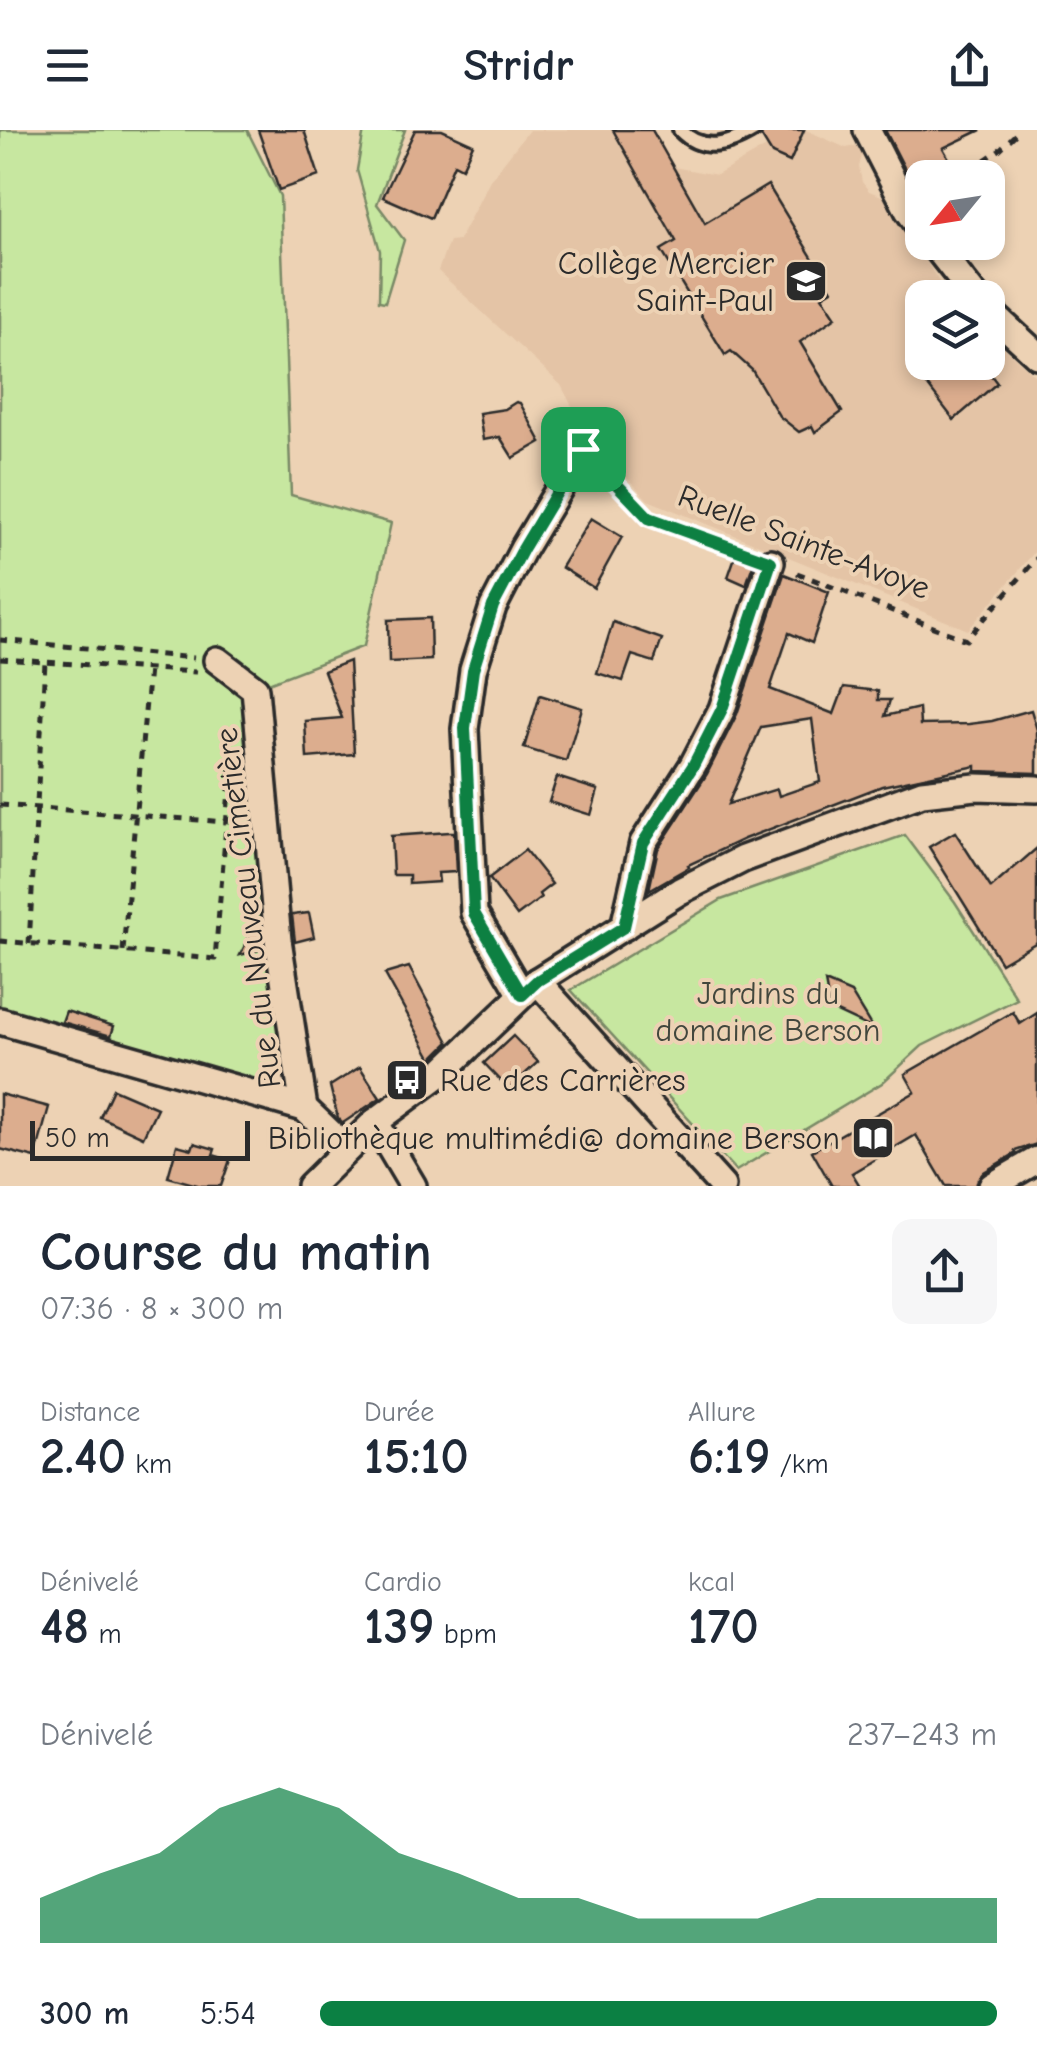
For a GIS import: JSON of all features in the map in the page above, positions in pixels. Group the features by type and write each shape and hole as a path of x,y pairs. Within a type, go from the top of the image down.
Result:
{"street":[{"path":"867,130 905,204"},
{"path":"946,260 962,280"},
{"path":"1005,325 1037,354"},
{"path":"583,449 493,606 473,670 465,728 474,913 530,988 722,1186"},
{"path":"624,927 643,843 693,766 722,709 771,562"},
{"name":"Rue du Nouveau Cimetière","path":"208,666 255,689 278,940 304,1108"},
{"path":"310,1186 374,1122 441,1073 530,988 680,891 743,859 922,793 976,786 1037,790"},
{"path":"0,1021 304,1108 346,1149"},
{"path":"374,1122 413,1186"},
{"path":"992,1186 1037,1160"}],"lane":[{"path":"680,130 686,137 722,146 754,130"}],"path":[{"path":"985,160 1020,130"},
{"name":"Ruelle Sainte-Avoye","path":"583,449 649,518 966,640 1037,558"},
{"path":"0,640 208,666"},
{"path":"0,659 149,668 208,666"},
{"path":"29,944 44,662"},
{"path":"123,952 149,668"},
{"path":"0,942 215,959 232,750"},
{"path":"0,804 226,822"}],"shaded area":[{"path":"529,130 652,130 673,167 717,175 796,130 806,130 846,148 857,146 862,155 862,182 869,191 884,197 905,229 905,260 925,260 938,280 905,280 905,380 1005,380 1005,349 1037,378 1037,549 968,630 648,500 587,435 561,385 438,271 449,241 459,240 490,180"}],"green space":[{"path":"0,130 247,130 280,196 291,495 391,523 364,646 245,692 285,1061 258,1086 0,1009"},
{"path":"364,130 405,130 377,204 404,240 385,302 379,301 380,251 357,170"},
{"name":"Jardins du domaine Berson","path":"905,835 955,902 1017,999 922,1046 882,1083 736,1171 571,990 721,900"}],"building":[{"path":"258,130 304,130 319,176 279,190"},
{"path":"415,130 442,130 473,144 462,168 454,164 431,218 383,197"},
{"path":"613,130 652,130 705,223 768,185 832,290 822,296 836,317 800,342 842,412 815,432 812,426 799,432 779,416 752,370 731,351 725,355 661,250 676,241"},
{"path":"764,130 804,130 790,162 772,154 761,136"},
{"path":"885,130 981,130 943,148 950,160 905,160 905,169"},
{"path":"923,380 995,380 997,383 954,420"},
{"path":"516,402 541,442 513,458 500,437 483,440 479,413 505,409"},
{"path":"591,518 622,537 594,588 561,567"},
{"path":"736,554 754,562 746,585 728,577"},
{"path":"784,574 829,592 812,643 789,633 770,689 834,714 844,687 878,691 878,700 890,700 885,716 919,708 920,725 992,721 1031,710 1037,730 1037,773 976,771 976,766 882,786 744,839 688,865 649,890 658,849 707,774 737,714","holes":["812,719 820,782 779,796 777,789 728,804 761,727"]},
{"path":"430,618 431,660 389,662 388,620"},
{"path":"613,622 662,639 654,662 632,655 623,681 597,673"},
{"path":"349,661 354,754 307,758 305,721 342,718 324,671"},
{"path":"540,695 582,708 566,761 524,748"},
{"path":"557,777 598,790 591,815 549,802"},
{"path":"454,832 456,872 438,873 439,882 409,884 409,875 393,875 391,836"},
{"path":"955,832 991,888 1037,848 1037,942 1001,963 929,847"},
{"path":"525,850 552,884 517,916 489,878"},
{"path":"309,913 314,937 295,942 292,915"},
{"path":"258,919 263,949 240,955"},
{"path":"409,967 449,1042 432,1059 385,974"},
{"path":"825,982 851,993 873,1029 830,1009"},
{"path":"66,1011 114,1026 111,1036 62,1022"},
{"path":"1013,1012 1020,1024 1037,1013 1037,1144 1015,1151 984,1172 976,1186 946,1186 916,1135 852,1173 860,1186 832,1186 812,1151 915,1092 905,1074"},
{"path":"513,1036 538,1062 509,1089 484,1063"},
{"path":"360,1067 380,1098 343,1123 338,1118 330,1086"},
{"path":"113,1089 157,1108 143,1137 100,1117"},
{"path":"0,1094 49,1107 35,1158 0,1149"},
{"path":"194,1143 215,1149 213,1155 230,1160 221,1186 201,1186 168,1177 177,1145 192,1149"}],"place":[{"name":"Collège Mercier Saint-Paul","path":"806,281"},
{"name":"Rue des Carrières","path":"407,1080"},
{"name":"Bibliothèque multimédi@ domaine Berson","path":"873,1138"}],"route":[{"path":"583,449 649,518 771,562 722,709 693,766 643,843 624,927 537,981 522,995 474,913 465,728 473,670 493,606 583,449"}]}
